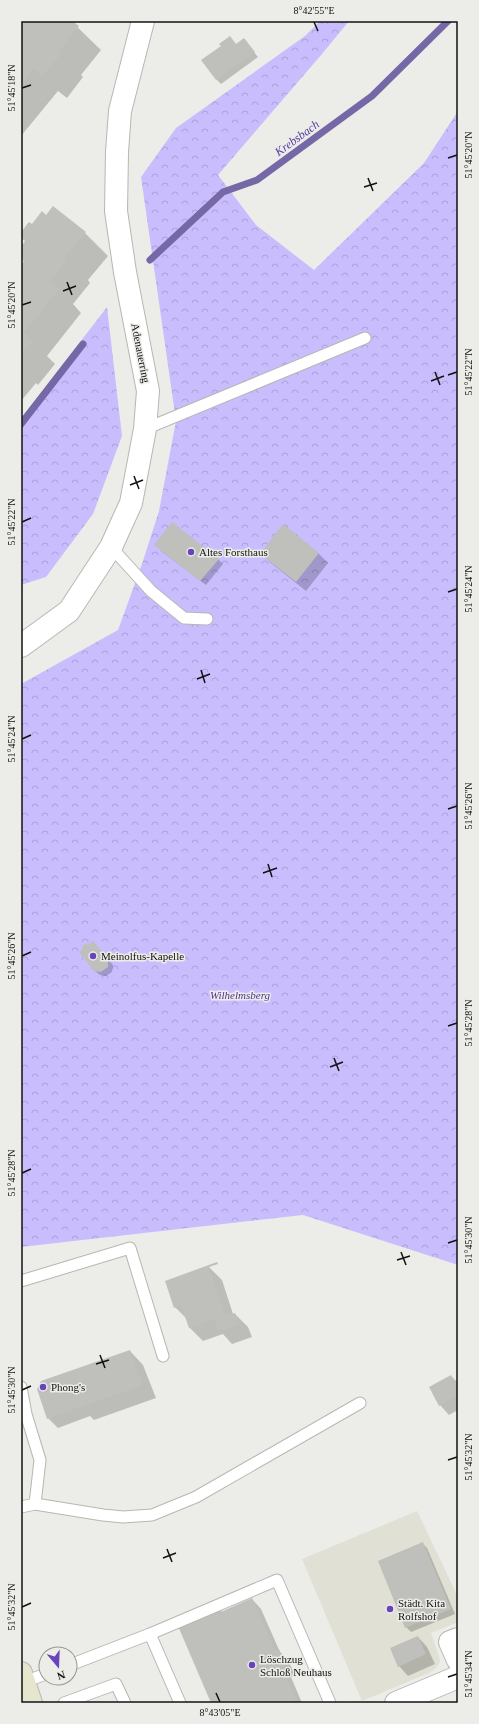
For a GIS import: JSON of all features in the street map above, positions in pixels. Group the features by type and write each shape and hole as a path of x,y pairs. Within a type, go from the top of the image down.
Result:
{"main road":[{"path":"22,1678 31,1703"}],"street":[{"name":"Adenauerring","path":"21,646 69,611 111,547 131,503 145,428 148,391 116,211 117,152 120,111 143,21"},
{"path":"458,1639 450,1642 458,1660"},
{"path":"396,1703 458,1677"}],"lane":[{"path":"145,428 364,338"},
{"path":"111,547 151,591 184,618 207,618"},
{"path":"21,1281 130,1248 163,1356"},
{"path":"21,1387 23,1414 40,1460 35,1504"},
{"path":"21,1507 35,1504 123,1517 152,1515 196,1497 360,1403"},
{"path":"78,1662 150,1634 277,1580 330,1703"},
{"path":"150,1634 180,1703"},
{"path":"22,1678 38,1675"},
{"path":"64,1703 116,1684 125,1703"}],"shaded area":[{"name":"Städt. Kita Rolfshof","path":"417,1511 458,1597 458,1622 431,1633 440,1662 436,1668 429,1673 362,1701 302,1559"}],"green space":[{"name":"Wilhelmsberg","path":"320,21 349,21 218,175 256,225 314,270 424,163 458,111 458,1265 303,1215 21,1247 21,684 118,630 159,511 176,421 141,177 176,128 305,36"},
{"path":"107,307 122,436 93,514 46,577 21,585 21,419"}],"building":[{"path":"21,21 72,21 79,26 59,51 61,54 43,76 34,69 21,85"},
{"path":"230,36 236,44 244,38 255,52 216,80 201,60 221,46 219,44"},
{"path":"53,206 86,232 65,257 68,259 50,282 59,289 24,333 33,341 21,355 21,265 24,261 21,259 21,247 25,241 21,238 21,232 29,222 32,224 42,211 46,215"},
{"path":"172,522 219,559 200,581 154,545"},
{"path":"283,524 319,553 296,582 260,554"},
{"name":"Meinolfus-Kapelle","path":"93,941 108,959 108,967 101,972 94,971 79,952 83,949 82,947 86,943 88,945"},
{"path":"217,1262 218,1264 209,1267 226,1316 235,1313 239,1324 218,1331 214,1319 189,1328 181,1305 174,1308 165,1281"},
{"path":"130,1350 143,1385 47,1419 37,1389 41,1381"},
{"path":"451,1375 458,1387 458,1395 439,1406 429,1387"},
{"path":"423,1542 451,1609 405,1628 378,1561"},
{"path":"252,1598 275,1651 279,1649 286,1665 282,1667 297,1703 211,1703 178,1626 219,1608 221,1612"},
{"path":"418,1636 426,1654 398,1667 390,1648"}],"waterway":[{"name":"Krebsbach","path":"150,260 223,192 257,180 372,96 448,21"},
{"path":"21,424 83,344"}],"place":[{"name":"Altes Forsthaus","path":"191,552"},
{"name":"Meinolfus-Kapelle","path":"93,956"},
{"name":"Phong's","path":"43,1387"},
{"name":"Städt. Kita Rolfshof","path":"390,1609"},
{"name":"Löschzug Schloß Neuhaus","path":"252,1665"}]}
